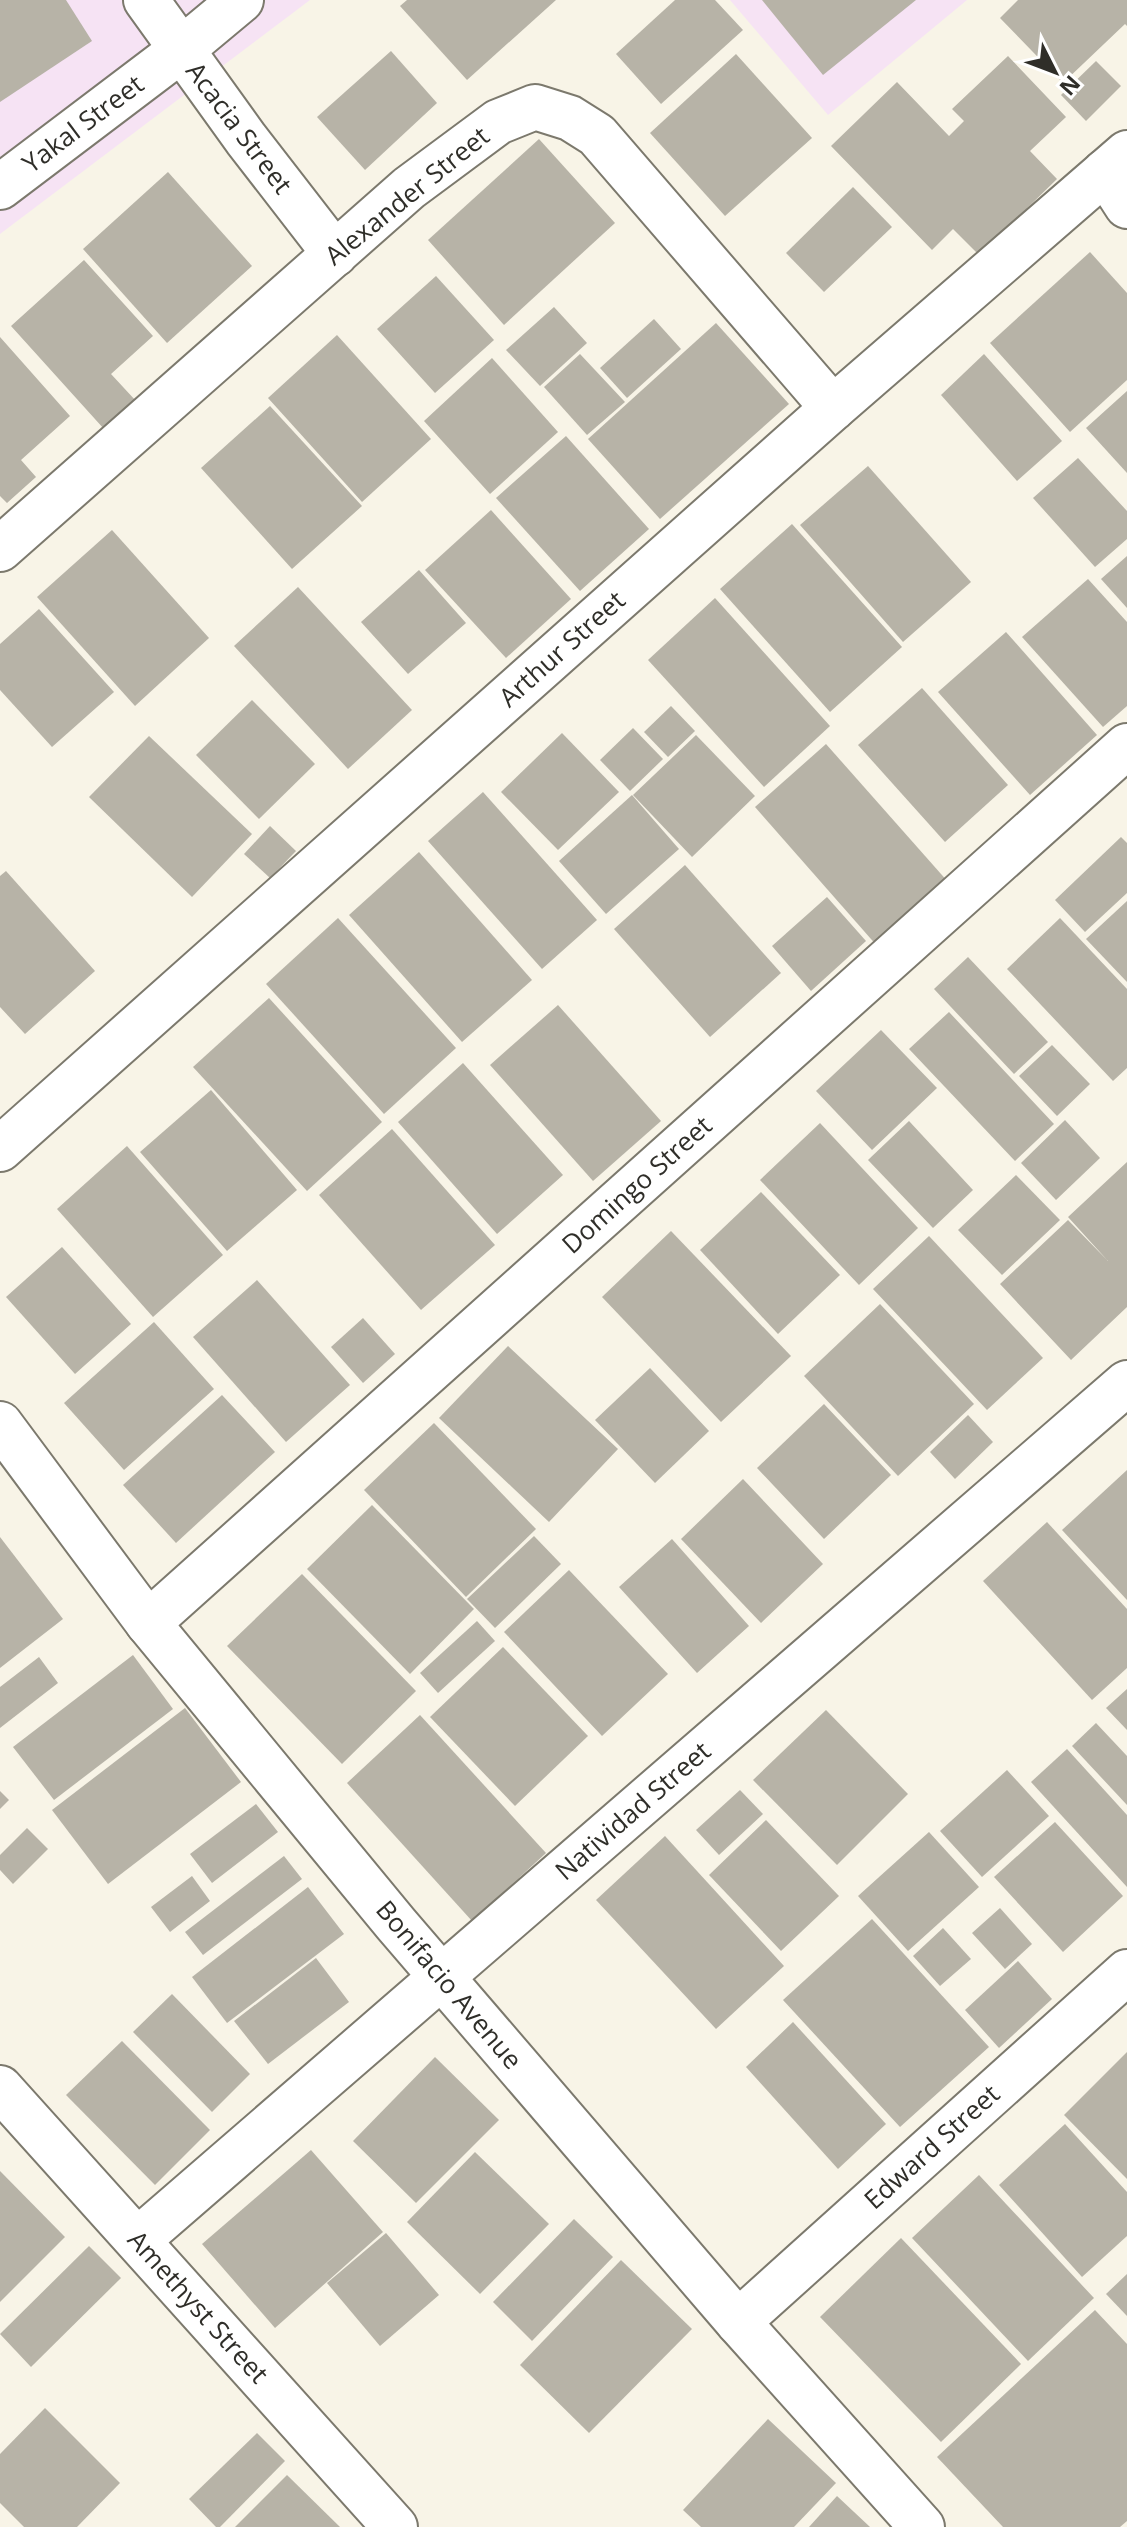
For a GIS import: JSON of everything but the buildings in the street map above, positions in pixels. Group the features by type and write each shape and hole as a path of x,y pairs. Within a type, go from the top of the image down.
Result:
{"street":[{"name":"Acacia Street","path":"146,0 335,254"},
{"name":"Yakal Street","path":"0,187 181,50 241,0"},
{"name":"Alexander Street","path":"0,549 409,188 498,122 535,107 570,118 597,135 833,408"},
{"name":"Arthur Street","path":"0,1149 833,408 1120,177"},
{"name":"Domingo Street","path":"148,1623 1127,746"},
{"name":"Natividad Street","path":"139,2239 1127,1383"},
{"name":"Bonifacio Avenue","path":"0,1424 148,1623 441,1978 738,2322 922,2527"},
{"name":"Edward Street","path":"738,2322 1127,1972"},
{"name":"Amethyst Street","path":"0,2088 395,2527"}],"shaded area":[{"path":"0,0 310,0 0,234"},
{"path":"730,0 967,0 828,115"}]}
